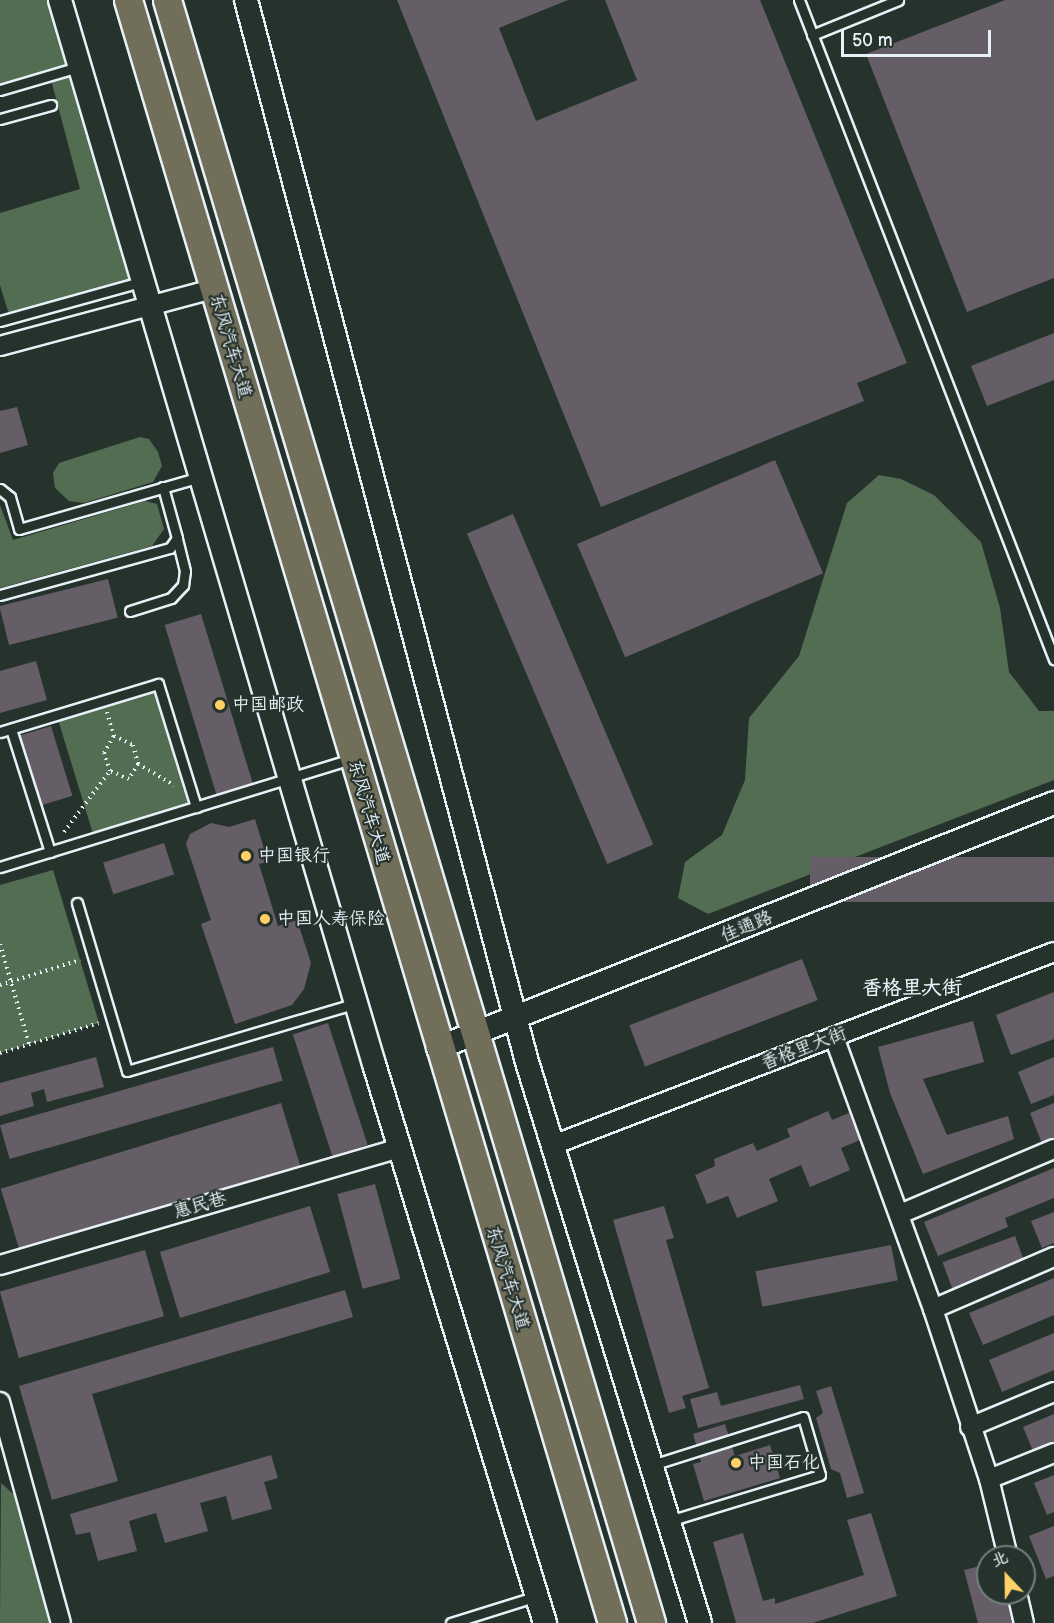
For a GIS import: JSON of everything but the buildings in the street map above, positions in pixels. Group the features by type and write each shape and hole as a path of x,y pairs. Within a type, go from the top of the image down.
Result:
{"main road":[{"name":"东风汽车大道","path":"128,0 438,1048 612,1623"},
{"name":"东风汽车大道","path":"167,0 474,1038 651,1623"}],"street":[{"path":"60,0 292,777 399,1148 545,1623"},
{"path":"246,0 517,1020 553,1145 700,1623"},
{"path":"0,346 213,289"},
{"name":"佳通路","path":"438,1048 474,1038 1054,803"},
{"name":"香格里大街","path":"553,1145 1054,952"},
{"path":"834,1037 933,1310 989,1479 1005,1545"},
{"name":"惠民巷","path":"0,1265 399,1148"},
{"path":"900,1214 1054,1149"},
{"path":"933,1310 1054,1257"},
{"path":"970,1427 1054,1392"},
{"path":"0,1401 61,1623"},
{"path":"989,1479 1054,1452"},
{"path":"1020,1605 1024,1623"}],"lane":[{"path":"799,0 1054,659"},
{"path":"812,35 898,0"},
{"path":"0,90 80,66"},
{"path":"0,119 51,105"},
{"path":"0,321 144,281"},
{"path":"0,489 10,496 19,529 202,476"},
{"path":"130,611 171,598 183,585 185,571 164,487"},
{"path":"0,595 170,548 177,538"},
{"path":"0,732 158,684 196,807"},
{"path":"11,729 50,852"},
{"path":"0,867 352,759"},
{"path":"77,903 127,1071 356,1003"},
{"path":"651,1465 802,1417 820,1475 669,1521"},
{"path":"451,1623 537,1596"}],"path":[{"path":"104,701 114,736 104,753 110,771 129,779 138,764"},
{"path":"114,736 133,745 138,764 193,796"},
{"path":"50,852 110,771"},
{"path":"0,945 29,1044"},
{"path":"0,985 81,960"},
{"path":"0,1053 99,1023"}],"green space":[{"path":"0,0 60,0 144,281 10,318 0,285 0,213 80,189 50,76 0,90"},
{"path":"140,437 149,439 158,452 162,466 153,482 84,503 69,501 55,488 53,473 59,463"},
{"path":"879,475 901,479 934,495 981,542 1000,608 1009,672 1039,711 1054,711 1054,780 708,914 678,898 685,862 722,835 745,780 749,718 799,656 847,503"},
{"path":"145,501 157,504 164,529 152,546 0,588 0,505 13,540"},
{"path":"158,684 196,807 94,838 57,715"},
{"path":"53,870 99,1023 0,1053 0,885"},
{"path":"1,1483 19,1499 49,1623 0,1623"}],"place":[{"name":"中国邮政","path":"220,705"},
{"name":"中国银行","path":"246,856"},
{"name":"中国人寿保险","path":"265,919"},
{"name":"中国石化","path":"736,1463"}],"district":[{"name":"香格里大街","path":"912,988"}]}
